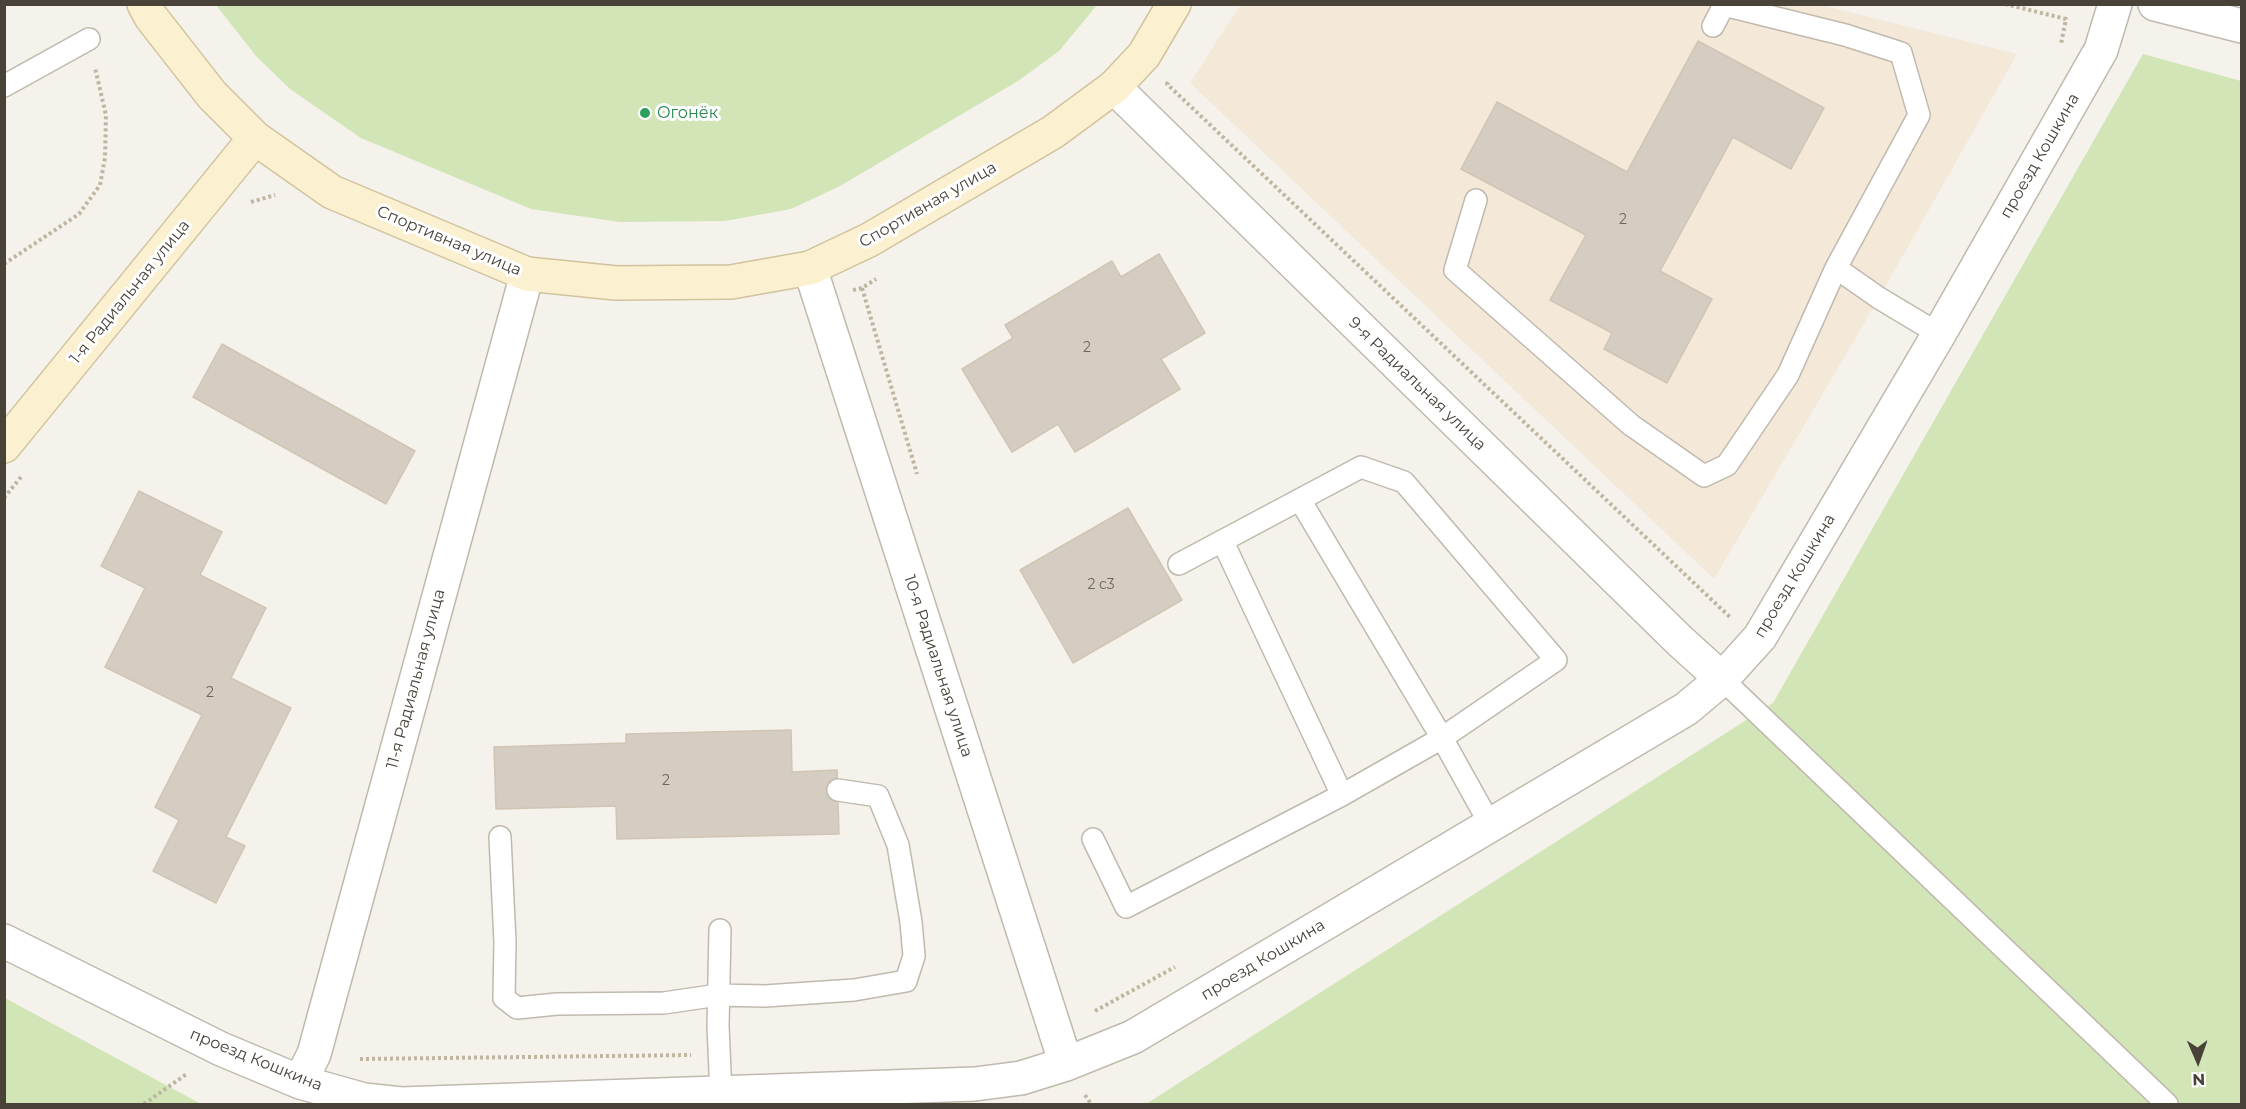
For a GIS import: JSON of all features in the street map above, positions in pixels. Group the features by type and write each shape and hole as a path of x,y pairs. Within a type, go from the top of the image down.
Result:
{"main road":[{"name":"Спортивная улица","path":"144,4 212,95 255,138 332,192 527,274 616,283 731,282 810,268 869,240 1053,132 1114,87 1144,54 1174,4"},
{"name":"1-я Радиальная улица","path":"4,446 255,138"}],"street":[{"name":"проезд Кошкина","path":"4,942 221,1049 307,1068 364,1100 401,1104 975,1084 1021,1078 1066,1064 1133,1037 1686,709 1712,670 1760,637 1939,334 2101,50 2115,4"},
{"path":"2155,4 2241,26"},
{"name":"9-я Радиальная улица","path":"1114,87 1712,670"},
{"name":"10-я Радиальная улица","path":"810,268 1066,1064"},
{"name":"11-я Радиальная улица","path":"307,1068 527,274"}],"lane":[{"path":"1476,200 1455,270 1631,425 1704,476 1727,465 1788,375 1836,268 1919,115 1900,54 1845,35 1724,5 1713,26"},
{"path":"4,86 89,39"},
{"path":"1836,268 1879,298 1939,334"},
{"path":"1093,839 1126,908 1342,795 1442,738 1557,660 1404,482 1361,466 1179,564"},
{"path":"1300,500 1442,738 1491,826"},
{"path":"1223,542 1342,795"},
{"path":"1712,670 2167,1104"},
{"path":"500,837 505,942 504,998 517,1008 557,1004 664,1003 718,995 765,996 843,991 906,981 914,956 911,922 898,845 878,796 838,790"},
{"path":"720,930 718,995 720,1094"}],"path":[{"path":"2005,4 2066,19 2059,51"},
{"path":"4,264 79,214 100,185 105,158 106,115 89,39"},
{"path":"1167,84 1738,625 1712,670"},
{"path":"1056,1031 1183,963"},
{"path":"144,1104 221,1049"},
{"path":"307,1068 361,1059 718,1054"}],"shaded area":[{"path":"1241,4 1821,5 2017,54 1879,298 1714,579 1190,83"}],"green space":[{"name":"Огонёк","path":"216,5 1097,5 1059,51 1018,81 840,186 791,209 725,221 620,222 531,209 361,138 290,89 256,56"},
{"path":"2143,54 2241,81 2241,1104 1146,1104 1773,703"},
{"path":"5,998 201,1104 5,1104"}],"building":[{"path":"1698,41 1824,108 1791,169 1733,137 1660,271 1712,299 1667,383 1604,349 1612,333 1550,300 1586,235 1461,169 1497,102 1627,172"},
{"path":"1159,254 1205,333 1161,359 1180,389 1075,452 1058,424 1012,452 962,369 1013,338 1005,325 1112,261 1121,277"},
{"path":"222,344 415,451 386,504 193,397"},
{"path":"139,491 222,532 200,575 266,608 231,678 291,708 226,837 245,846 216,903 153,871 179,820 155,807 202,715 105,667 145,588 101,566"},
{"path":"1128,508 1182,600 1073,663 1020,570"},
{"path":"791,730 792,772 837,770 839,834 617,839 616,806 496,809 494,747 626,743 626,734"}],"place":[{"name":"Огонёк","path":"645,113"}]}
